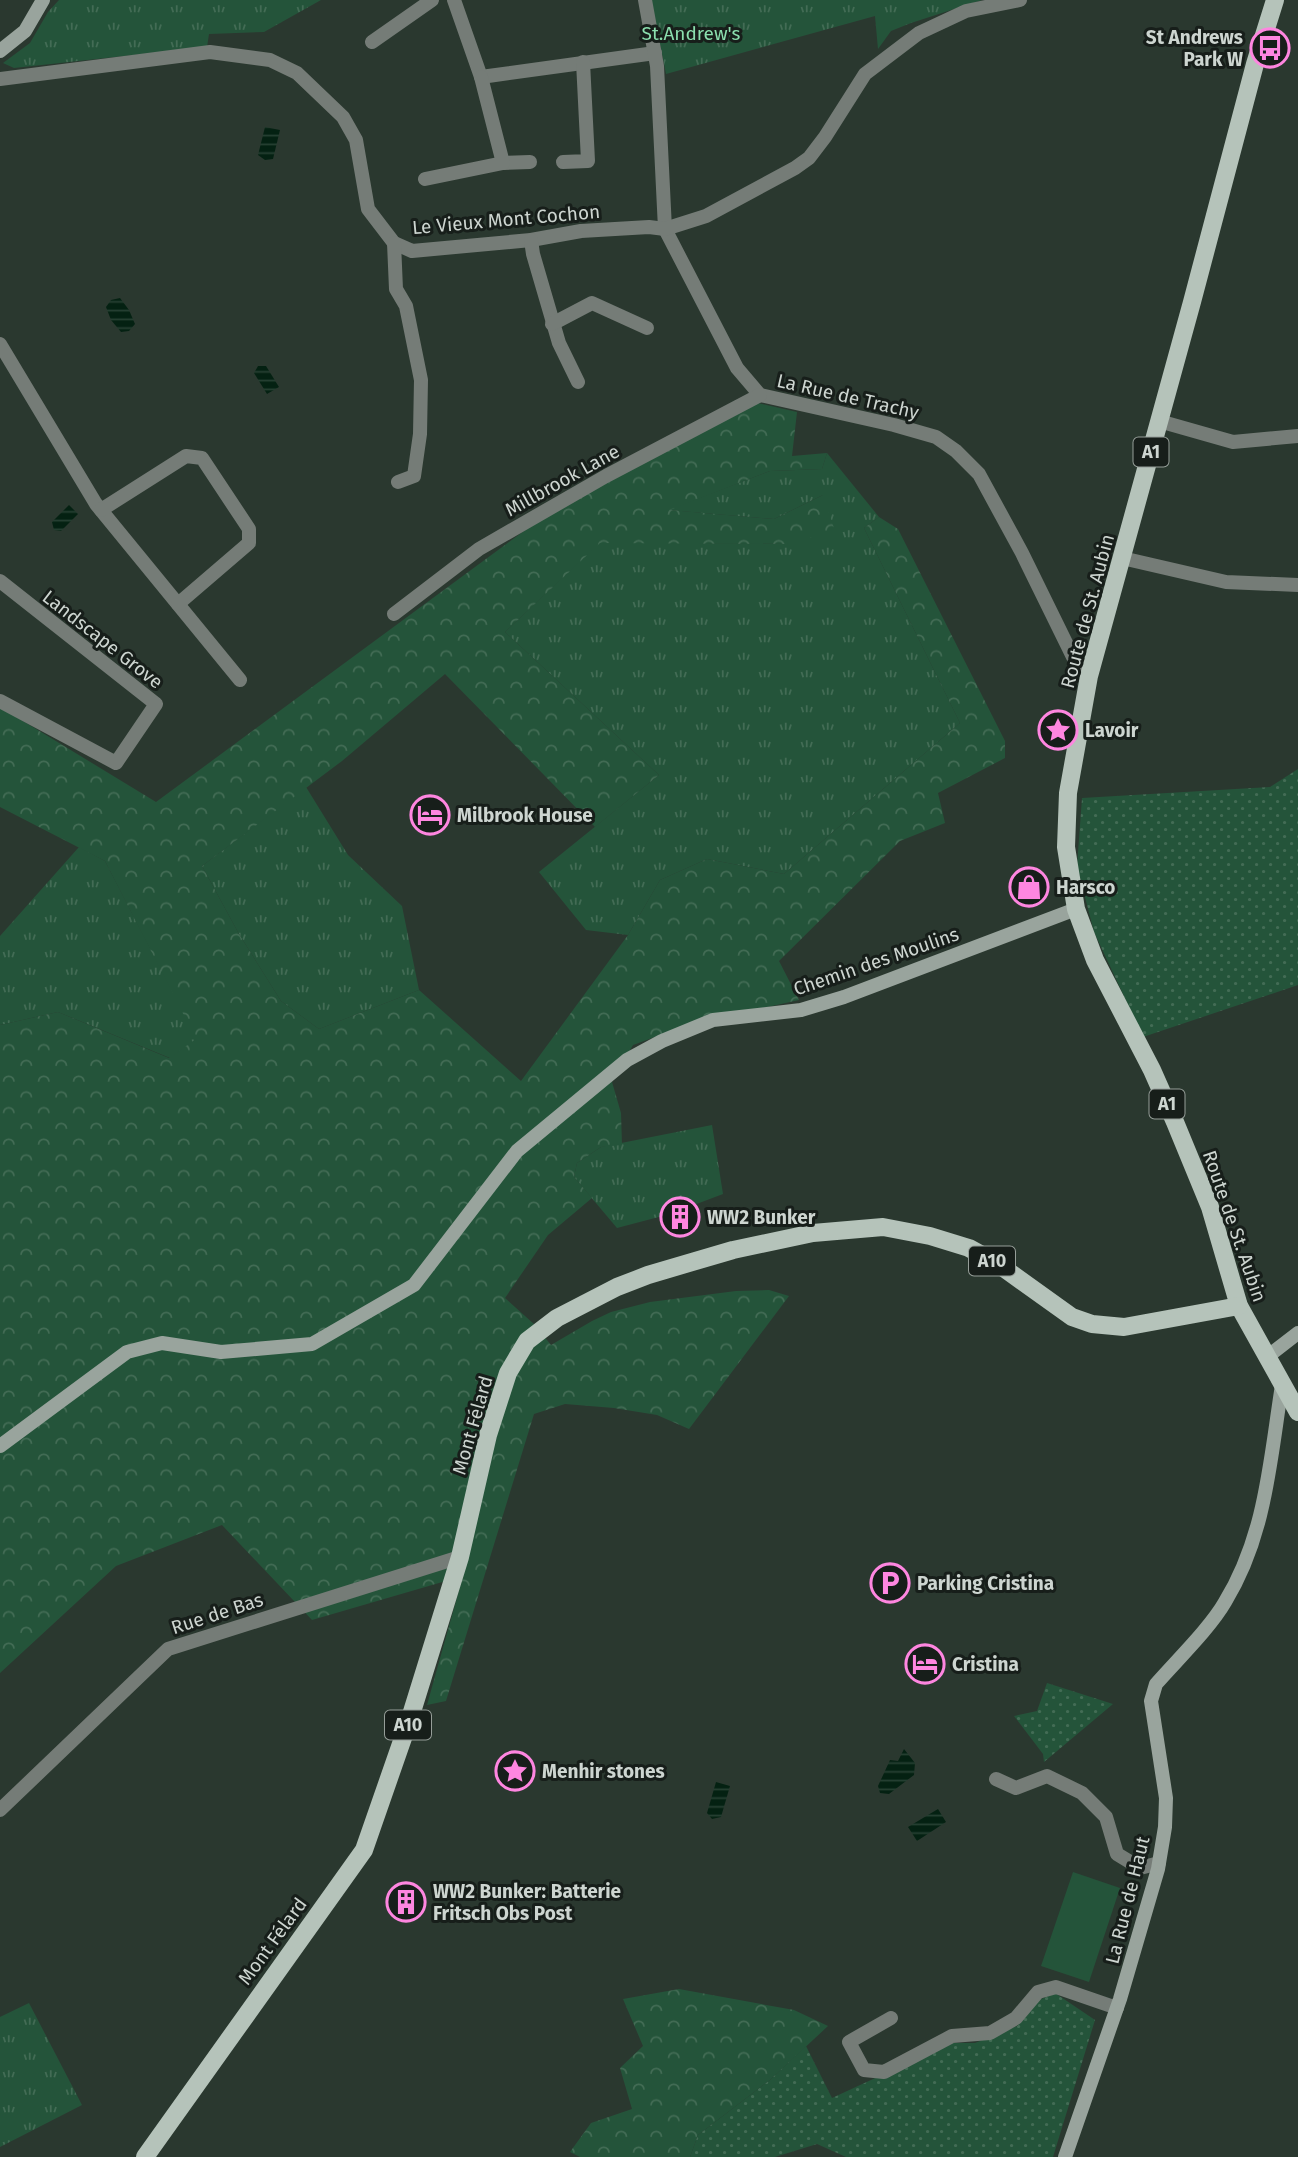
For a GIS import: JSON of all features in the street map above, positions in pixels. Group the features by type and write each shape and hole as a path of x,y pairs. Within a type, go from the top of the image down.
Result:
{"main road":[{"name":"Route de St. Aubin","path":"1275,0 1252,73 1089,676 1068,793 1066,847 1076,909 1095,960 1152,1070 1185,1146 1210,1207 1239,1306 1298,1412"},
{"name":"Mont Félard","path":"145,2157 364,1850 411,1715 460,1557 488,1435 508,1373 527,1341 557,1318 617,1286 648,1275 733,1250 813,1233 883,1227 929,1236 968,1248 998,1264 1072,1317 1092,1324 1124,1327 1239,1306"}],"street":[{"path":"0,51 25,31 43,0"},
{"path":"372,43 432,0"},
{"path":"454,0 481,77 503,163"},
{"name":"La Rue de Trachy","path":"645,0 655,53 665,229 737,368 760,395 936,437 957,451 979,474 1022,553 1074,659 1089,676"},
{"name":"Le Vieux Mont Cochon","path":"0,79 210,52 270,60 297,73 343,117 356,140 368,209 394,243 412,251 531,240 581,231 649,227 665,229 706,216 809,158 865,74 919,33 966,11 1020,0"},
{"path":"481,77 655,53"},
{"path":"563,162 588,161 583,62"},
{"path":"425,178 503,163 530,162"},
{"path":"531,240 552,324 578,382"},
{"path":"394,243 396,289 406,306 421,380 420,434 414,476 398,482"},
{"path":"552,324 592,303 647,328"},
{"path":"0,344 100,510 240,680"},
{"name":"Millbrook Lane","path":"394,614 479,549 606,477 760,395"},
{"path":"1159,421 1233,442 1298,436"},
{"path":"100,510 186,456 202,458 249,529 249,543 178,604"},
{"path":"1122,558 1226,582 1298,585"},
{"name":"Landscape Grove","path":"0,581 156,704 116,763 0,701"},
{"name":"Chemin des Moulins","path":"0,1446 127,1352 162,1343 221,1352 312,1344 414,1285 517,1151 627,1060 663,1041 713,1020 801,1010 844,997 1076,909"},
{"path":"1267,1357 1298,1333"},
{"name":"La Rue de Haut","path":"1065,2157 1117,2008 1159,1863 1165,1827 1166,1798 1151,1701 1156,1685 1224,1605 1244,1567 1257,1532 1266,1495 1282,1385"},
{"name":"Rue de Bas","path":"0,1810 168,1649 460,1557"},
{"path":"996,1779 1016,1788 1047,1776 1082,1793 1105,1817 1117,1854 1140,1868 1159,1863"},
{"path":"891,2018 849,2042 864,2070 884,2072 951,2036 989,2033 1016,2018 1038,1992 1056,1987 1117,2008"}],"green space":[{"path":"59,0 321,0 264,32 209,34 207,47 14,68 3,63 30,43 48,12"},
{"name":"St.Andrew's","path":"651,0 982,0 891,31 878,49 875,16 666,74"},
{"path":"758,403 797,412 792,456 827,453 822,469 770,471 670,510 774,519 823,495 835,531 787,544 600,543 505,632 659,775 595,827 445,674 342,761 202,866 239,934 281,1001 319,1029 419,990 521,1081 628,935 660,880 707,859 784,874 960,723 864,528 879,517 898,529 1005,741 1005,758 938,793 945,823 900,841 779,961 799,1000 688,1025 633,1045 612,1082 621,1113 622,1145 601,1147 577,1163 574,1177 592,1198 548,1235 505,1298 535,1325 551,1345 611,1312 650,1302 736,1291 769,1290 789,1296 689,1429 657,1415 614,1408 565,1404 534,1414 446,1701 427,1705 463,1576 312,1620 222,1525 116,1566 0,1673 0,1025 58,1012 169,1058 196,1039 105,861 0,807 0,707 156,802 547,514"},
{"path":"827,453 879,517 864,528 960,723 784,874 707,859 660,880 628,935 586,930 539,872 659,775 505,632 600,542 787,544 823,495 774,519 668,510 770,471 822,469"},
{"path":"1298,769 1298,985 1143,1037 1094,932 1077,866 1082,798 1270,787"},
{"path":"306,787 348,855 402,906 419,990 319,1029 281,1001 239,934 202,866"},
{"path":"79,847 105,861 197,1039 170,1058 58,1012 0,1025 0,936"},
{"path":"712,1125 723,1194 670,1214 617,1228 574,1177 577,1163 601,1147"},
{"path":"1047,1683 1113,1704 1044,1762 1043,1754 1014,1716 1037,1711"},
{"path":"1073,1872 1120,1888 1089,1982 1041,1966"},
{"path":"679,1989 794,2010 828,2026 770,2080 698,2135 690,2157 580,2157 570,2152 591,2123 632,2109 620,2068 643,2046 623,1999"},
{"path":"1055,1993 1095,2020 1053,2157 846,2157 817,2144 775,2157 690,2157 698,2135 770,2080 806,2046 832,2098 951,2043 975,2043 1017,2026 1039,2000"},
{"path":"29,2003 82,2105 0,2147 0,2017"}],"shaded area":[{"path":"265,127 280,130 273,159 265,160 258,155"},
{"path":"120,298 135,324 129,331 121,332 111,320 106,307 111,300"},
{"path":"258,366 266,366 279,387 267,394 254,373"},
{"path":"69,505 78,514 61,531 54,530 52,522"},
{"path":"904,1749 915,1763 914,1775 889,1794 880,1793 878,1786 890,1760 898,1761"},
{"path":"716,1782 730,1786 721,1817 712,1819 707,1813"},
{"path":"938,1809 946,1822 917,1841 908,1827"}],"place":[{"name":"St Andrews Park W","path":"1270,48"},
{"name":"Lavoir","path":"1058,730"},
{"name":"Milbrook House","path":"430,815"},
{"name":"Harsco","path":"1029,887"},
{"name":"WW2 Bunker","path":"680,1217"},
{"name":"Parking Cristina","path":"890,1583"},
{"name":"Cristina","path":"925,1664"},
{"name":"Menhir stones","path":"515,1771"},
{"name":"WW2 Bunker: Batterie Fritsch Obs Post","path":"406,1902"}]}
